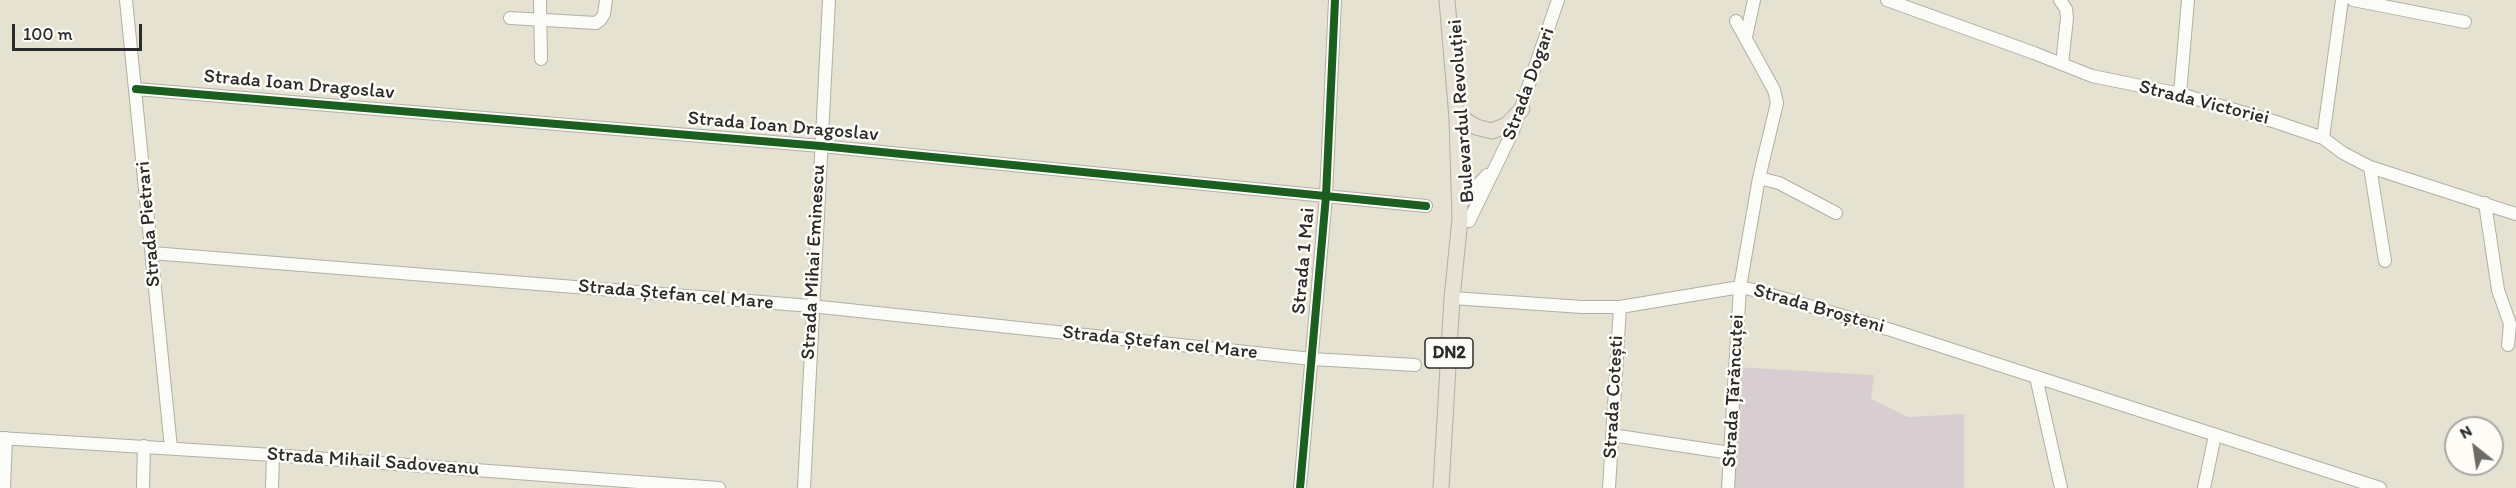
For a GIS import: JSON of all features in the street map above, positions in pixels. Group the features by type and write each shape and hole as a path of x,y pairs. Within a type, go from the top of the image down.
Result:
{"main road":[{"name":"Bulevardul Revoluției","path":"1447,0 1465,210"},
{"name":"Bulevardul Revoluției","path":"1456,0 1465,120 1465,210"},
{"path":"1465,120 1476,127 1492,131 1507,125 1522,109"},
{"name":"DN2","path":"1441,488 1465,210"},
{"name":"DN2","path":"1450,488 1457,298"}],"street":[{"name":"Strada Pietrari","path":"126,0 171,448"},
{"path":"540,0 541,59"},
{"path":"510,18 596,22 602,19 606,0"},
{"name":"Strada Mihai Eminescu","path":"804,488 811,306 829,0"},
{"name":"Strada 1 Mai","path":"1300,488 1326,196 1335,0"},
{"name":"Strada Dogari","path":"1465,210 1496,166 1522,109 1558,0"},
{"path":"1746,37 1754,0"},
{"name":"Strada Victoriei","path":"1887,0 2112,81 2180,94 2276,122 2323,138 2343,153 2370,167 2516,214"},
{"path":"2060,0 2066,9 2067,18 2062,64"},
{"path":"2180,94 2188,0"},
{"path":"2323,138 2342,0"},
{"path":"2354,0 2465,22"},
{"name":"Strada Țărăncuței","path":"1728,488 1740,290 1759,178 1777,103 1774,90 1736,21"},
{"name":"Strada Ioan Dragoslav","path":"136,89 821,146 1426,206"},
{"name":"Strada Dogari","path":"1465,210 1496,166"},
{"path":"2370,167 2385,261"},
{"path":"1759,178 1779,183 1836,213"},
{"path":"2485,203 2498,290 2510,324 2508,345"},
{"name":"Strada Ștefan cel Mare","path":"152,253 811,306 1312,359 1415,365"},
{"name":"Strada Broșteni","path":"1457,298 1581,307 1620,307 1740,290 1892,330 2380,488"},
{"name":"Strada Cotești","path":"1609,488 1620,307"},
{"path":"2036,377 2061,488"},
{"path":"1612,435 1730,453"},
{"path":"2204,488 2215,435"},
{"path":"3,438 3,488"},
{"name":"Strada Mihail Sadoveanu","path":"3,438 273,455 719,488"},
{"path":"143,488 144,446"},
{"path":"272,488 273,455"}],"shaded area":[{"path":"1736,367 1874,375 1871,399 1908,417 1964,414 1964,488 1730,488"}],"cycle path":[{"path":"1300,488 1326,196 1335,0"},
{"path":"136,89 821,146 1426,206"}]}
